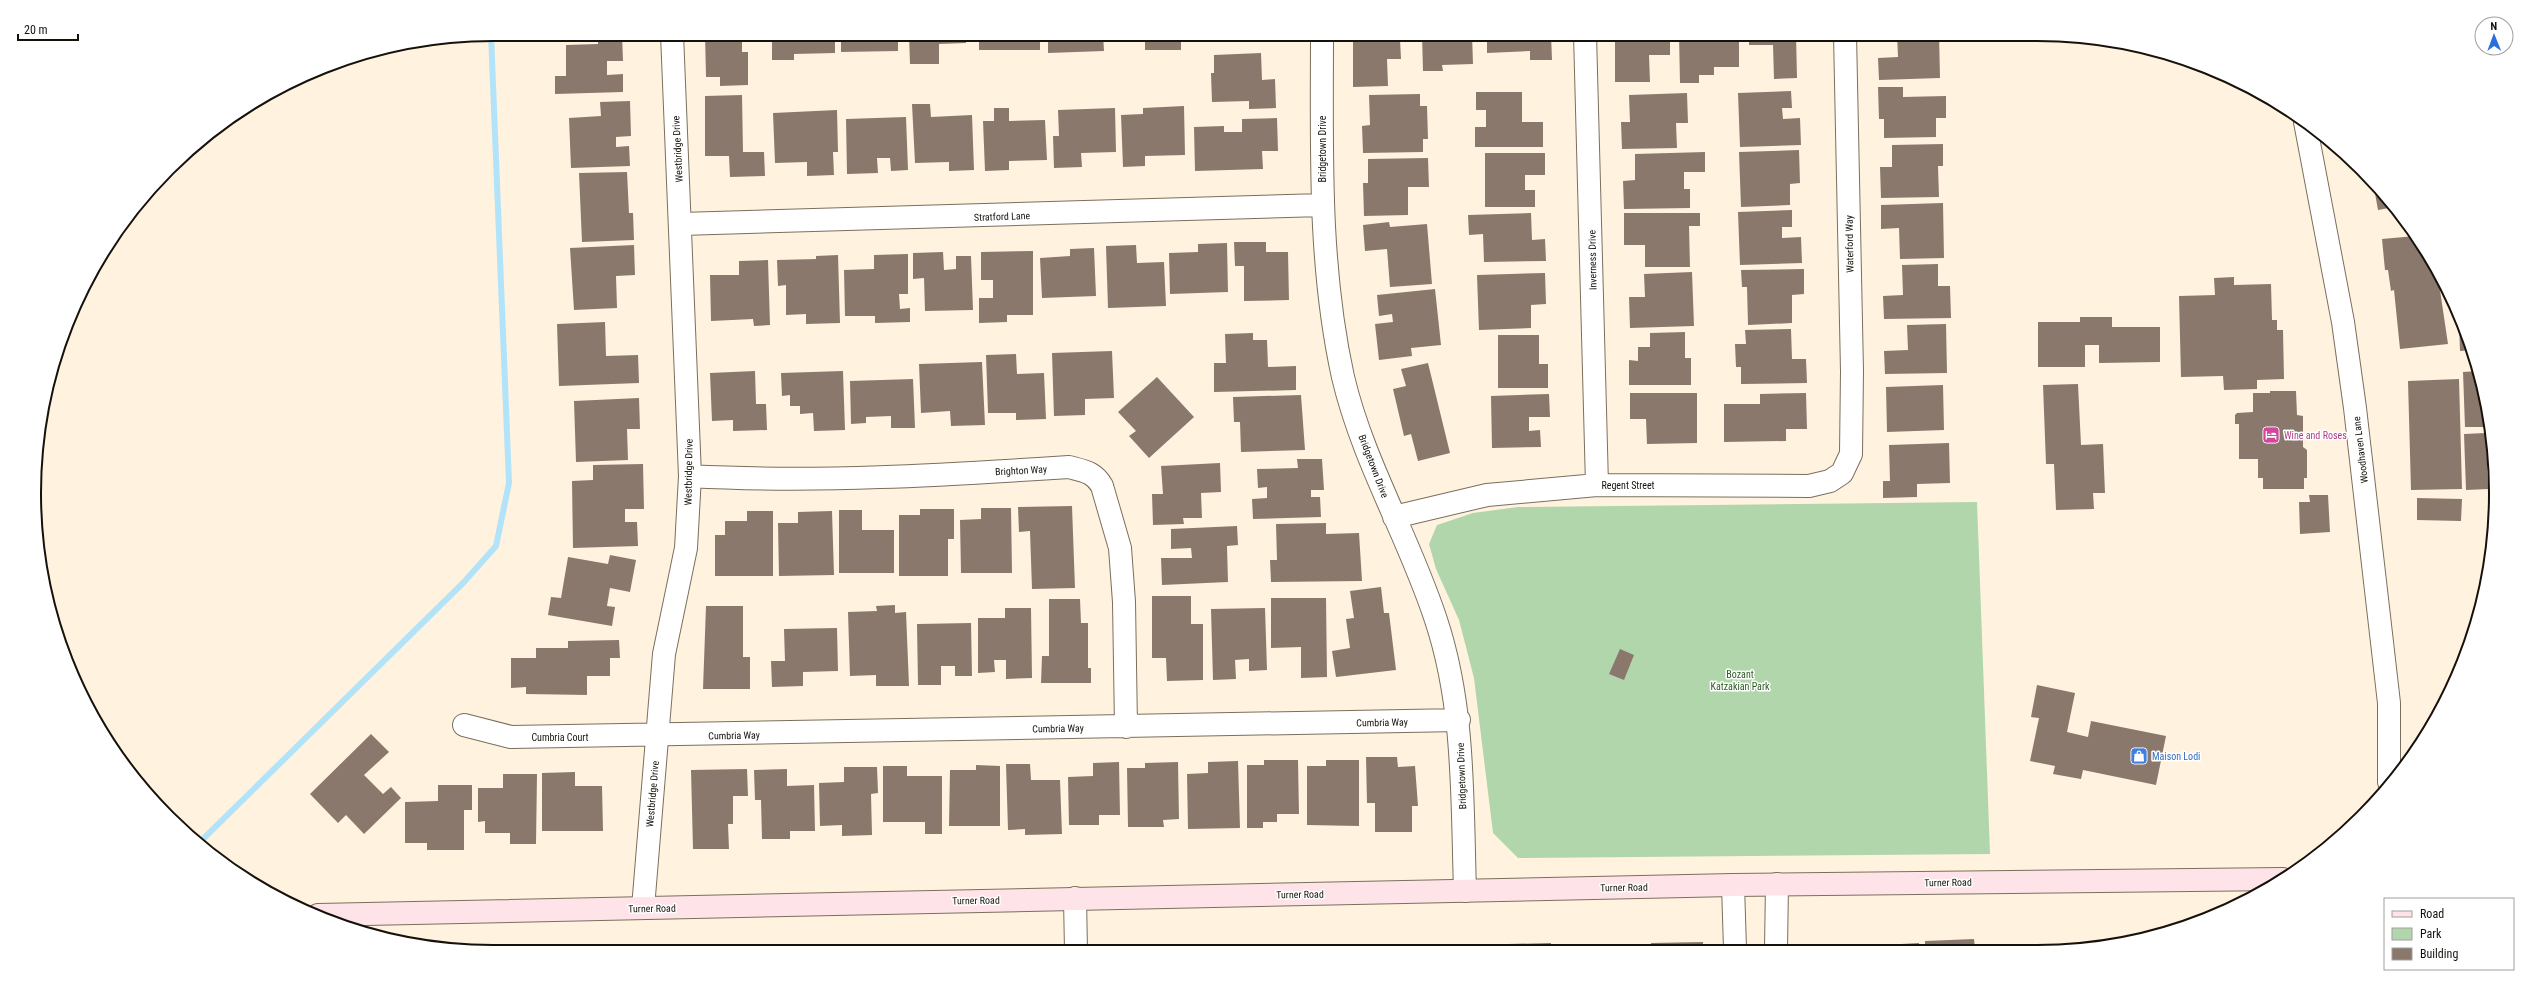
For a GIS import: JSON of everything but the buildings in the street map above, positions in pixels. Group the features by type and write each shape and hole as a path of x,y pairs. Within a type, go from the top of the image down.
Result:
{"main road":[{"name":"Turner Road","path":"330,915 1733,884 2271,879"},
{"path":"2231,880 2251,890"}],"street":[{"name":"Westbridge Drive","path":"643,908 656,736 664,654 686,548 690,476 682,224 672,41"},
{"name":"Bridgetown Drive","path":"1322,41 1322,205 1325,256 1333,324 1344,380 1367,452 1436,619 1459,720 1465,891"},
{"name":"Inverness Drive","path":"1586,41 1597,485"},
{"name":"Waterford Way","path":"1845,41 1852,370 1851,454"},
{"name":"Woodhaven Lane","path":"2307,130 2343,322 2356,415 2387,687 2390,730 2389,776"},
{"name":"Stratford Lane","path":"682,224 1322,205"},
{"name":"Regent Street","path":"1394,517 1487,495 1597,485 1809,486 1830,481 1842,473 1851,454"},
{"name":"Brighton Way","path":"690,476 885,478 1069,467 1088,472 1097,478 1102,486 1120,548 1124,602 1126,727"},
{"name":"Cumbria Way","path":"656,736 1459,720"},
{"name":"Cumbria Court","path":"464,725 511,737 656,736"},
{"path":"1733,884 1735,945"},
{"path":"1776,945 1777,884"},
{"path":"1075,898 1076,945"}],"green space":[{"name":"Bozant Katzakian Park","path":"1977,502 1990,854 1518,858 1493,833 1474,678 1459,620 1436,569 1429,544 1437,525 1473,513 1518,507"}],"waterway":[{"path":"203,839 464,582 496,546 509,483 491,41"}],"place":[{"name":"Wine and Roses","path":"2271,435"},
{"name":"Maison Lodi","path":"2139,756"}]}
